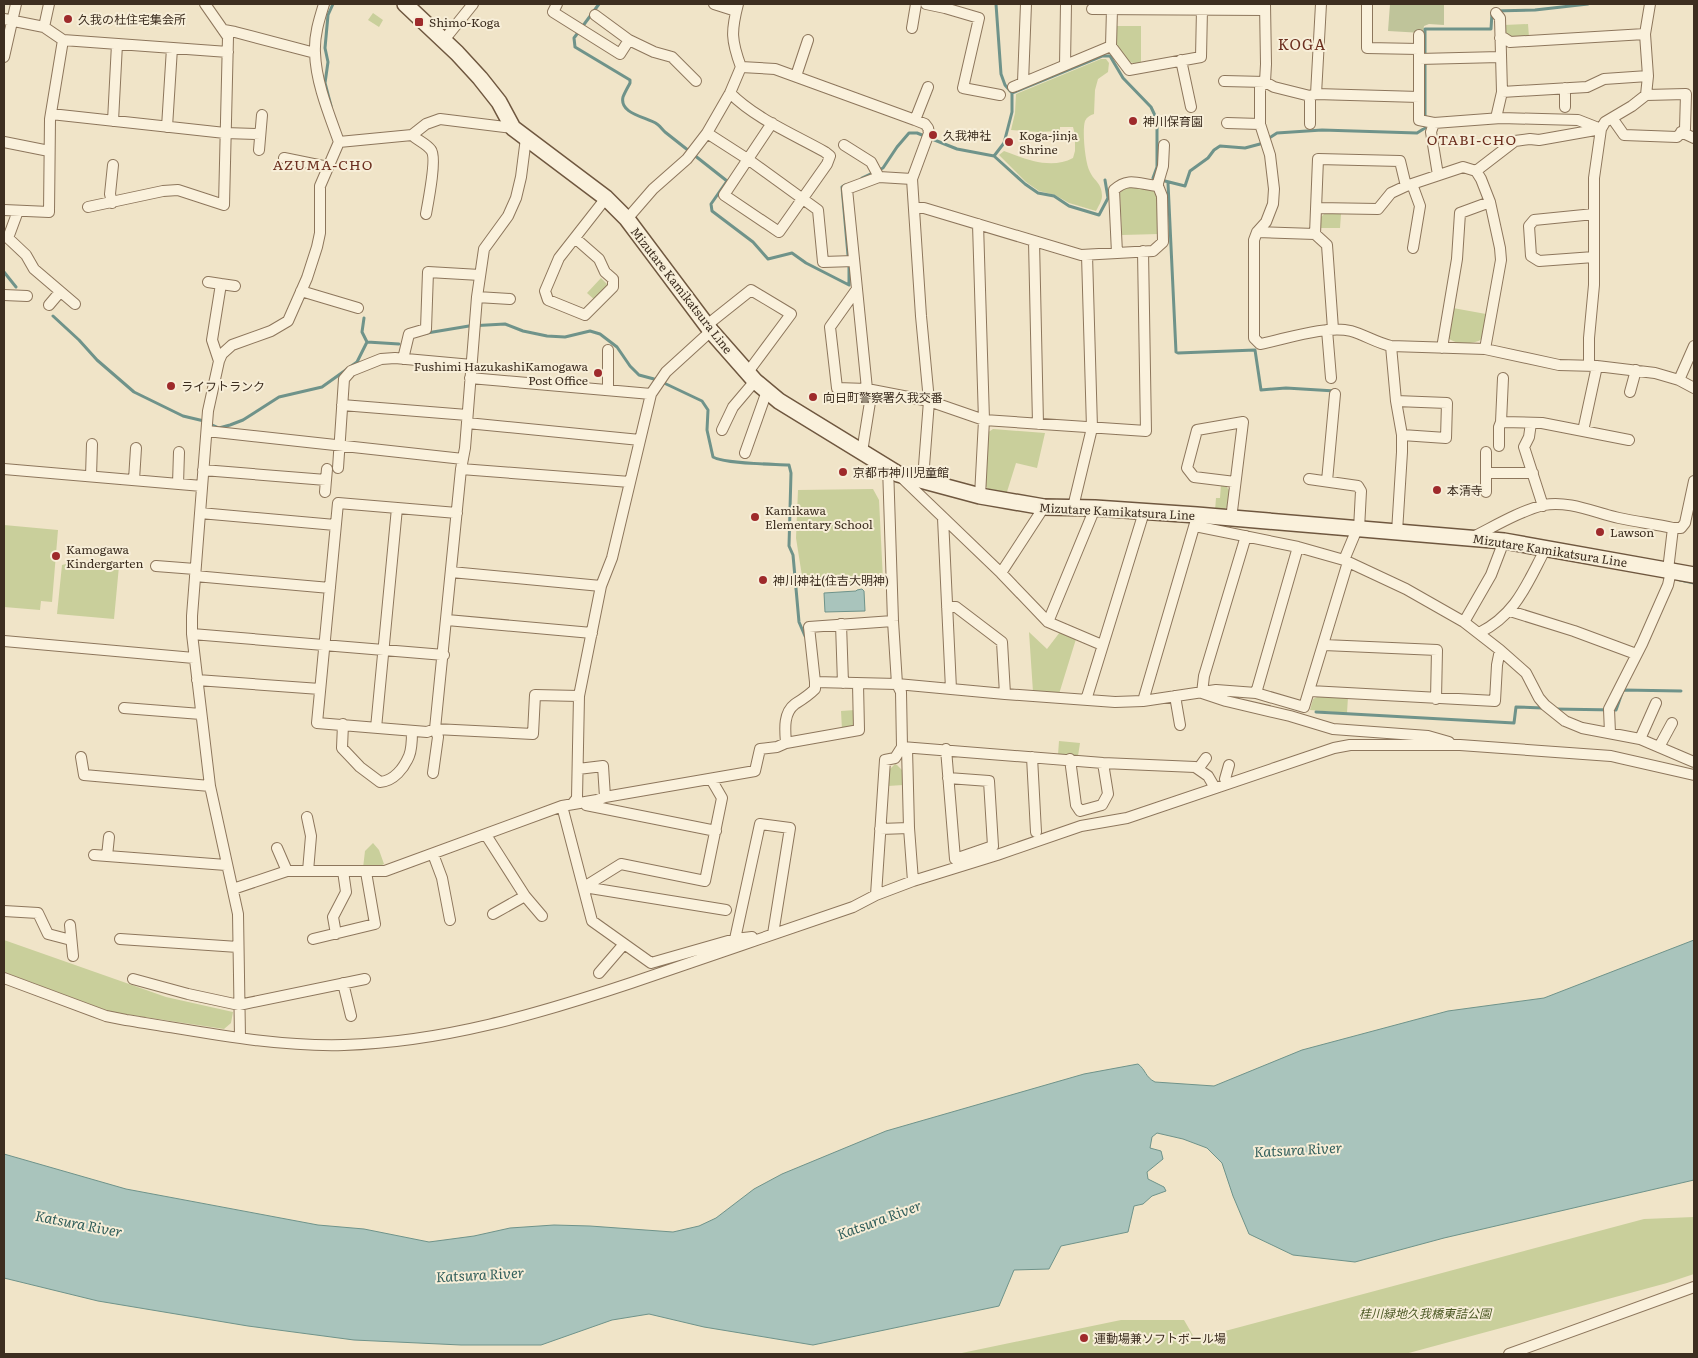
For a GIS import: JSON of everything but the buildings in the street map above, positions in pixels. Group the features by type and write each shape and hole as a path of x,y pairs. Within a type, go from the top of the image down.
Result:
{"main road":[{"name":"Mizutare Kamikatsura Line","path":"406,4 480,78 499,102 513,128 606,198 627,219 709,328 757,381 862,452 893,470 980,496 1044,508 1095,508 1144,512 1196,520 1231,519 1504,541 1669,574 1694,575"}],"street":[{"path":"4,57 8,20 16,4"},
{"path":"44,27 49,4"},
{"path":"88,207 163,191 178,190 224,205 228,38 205,4"},
{"path":"240,1037 238,914 210,786 192,634 203,470 214,380 222,354 232,345 271,332 288,321 301,292 317,247 320,233 320,186 339,142 317,72 315,53 317,27 324,4"},
{"path":"444,40 473,4"},
{"path":"557,4 553,12 620,54 629,40"},
{"path":"627,219 653,189 692,152 707,133 730,93 741,67 734,48 732,34 737,7 714,4"},
{"path":"912,28 916,4"},
{"path":"926,4 946,6 979,18 963,88 1000,96"},
{"path":"1023,82 1026,4"},
{"path":"1065,65 1066,4"},
{"path":"1310,124 1321,4"},
{"path":"1367,4 1368,48 1422,56 1500,57"},
{"path":"1646,95 1648,76 1645,34 1650,4"},
{"path":"1092,9 1265,7 1267,35 1265,82 1260,88 1260,124 1273,173 1274,204 1266,222 1254,240 1254,338 1260,344 1330,329 1350,331 1381,344 1391,346 1485,349 1558,365 1593,366 1655,373 1679,380 1694,388"},
{"path":"1112,9 1111,46 1129,70 1201,57 1202,9"},
{"path":"1496,13 1500,18 1502,92 1496,118"},
{"path":"595,15 629,40 654,52 672,57 696,81"},
{"path":"8,20 44,27 63,40 228,52"},
{"path":"224,30 315,53"},
{"path":"1500,38 1510,42 1645,34"},
{"path":"1419,35 1422,56 1420,120 1429,122 1496,118 1578,120 1601,129"},
{"path":"4,210 49,212 51,114 63,40"},
{"path":"796,76 808,40"},
{"path":"113,121 117,44"},
{"path":"1013,87 1111,46"},
{"path":"167,127 172,48"},
{"path":"1181,60 1191,107"},
{"path":"741,67 774,69 796,76 915,120 926,126 929,130 912,179 920,308 929,401 922,479"},
{"path":"1502,92 1587,86 1604,79 1648,76"},
{"path":"1224,81 1265,82 1274,87 1313,95 1420,97"},
{"path":"915,120 928,87"},
{"path":"1565,88 1565,107"},
{"path":"730,93 750,111 772,123 830,156 827,164 779,232 724,195 772,123"},
{"path":"1583,431 1593,366 1594,178 1601,129 1605,122 1646,95 1686,94 1685,129 1677,137 1624,135 1612,118"},
{"path":"51,114 225,134 260,134"},
{"path":"259,150 262,116"},
{"path":"339,142 412,135 426,124 440,119 513,128"},
{"path":"1429,122 1438,175"},
{"path":"1227,123 1260,124"},
{"path":"1529,127 1530,139"},
{"path":"1476,171 1515,141 1539,140 1601,129"},
{"path":"1681,132 1694,138"},
{"path":"707,133 818,210 823,262 854,261"},
{"path":"412,135 431,150 433,155 426,214"},
{"path":"433,773 438,737 435,729 444,655 480,275 484,249 508,216 516,198 526,138"},
{"path":"4,142 49,151"},
{"path":"844,145 871,162 877,173"},
{"path":"914,208 924,208 1080,255 1153,251 1163,242 1162,196 1159,181 1163,166 1164,145"},
{"path":"284,158 328,168"},
{"path":"1315,234 1318,159 1400,161 1409,185 1420,206 1413,248"},
{"path":"112,165 110,194 112,203"},
{"path":"1316,208 1378,209 1391,193 1409,185 1463,167 1476,171 1490,202 1501,260 1485,349"},
{"path":"862,452 870,402 867,389 847,189 877,173 912,179"},
{"path":"1116,253 1114,190 1122,183 1159,181"},
{"path":"575,238 599,260 605,272 612,279 613,287 585,315 548,300 545,291 559,258 606,198"},
{"path":"1442,348 1457,260 1460,213 1490,202"},
{"path":"18,210 8,238 26,255 34,269 75,304"},
{"path":"1594,214 1534,220 1529,226 1532,256 1539,261 1594,257"},
{"path":"978,224 984,420 980,496"},
{"path":"1258,232 1315,234 1326,245 1331,378"},
{"path":"1034,242 1038,424"},
{"path":"857,289 830,327 837,388 867,389 929,401 984,420 1146,431 1143,251"},
{"path":"1073,507 1092,428 1087,255"},
{"path":"403,359 409,334 426,330 428,272 480,275"},
{"path":"208,282 235,286"},
{"path":"219,360 212,340 221,284"},
{"path":"577,803 579,696 601,586 612,558 651,394 666,372 709,328 752,290 791,314 757,381 733,407 722,430"},
{"path":"49,304 60,292"},
{"path":"301,292 358,308"},
{"path":"4,295 27,296"},
{"path":"477,297 510,299"},
{"path":"1391,346 1396,401 1402,435 1402,466 1397,532"},
{"path":"1679,380 1694,346"},
{"path":"608,350 608,390"},
{"path":"326,492 326,480 332,468 338,445 344,380 351,371 380,358 472,365"},
{"path":"1630,392 1636,370"},
{"path":"470,378 651,394"},
{"path":"1499,446 1503,378"},
{"path":"745,453 757,381"},
{"path":"1327,481 1335,394"},
{"path":"1396,401 1447,403 1446,438 1402,435"},
{"path":"342,405 640,440"},
{"path":"1231,519 1236,482 1242,422 1197,430 1187,468 1194,478 1236,482"},
{"path":"1501,422 1542,423 1629,440"},
{"path":"1531,423 1529,437 1524,447 1543,506"},
{"path":"207,425 462,464 630,482"},
{"path":"91,476 92,444"},
{"path":"134,480 136,448"},
{"path":"178,484 179,452"},
{"path":"1486,452 1486,492"},
{"path":"4,469 202,486"},
{"path":"203,470 326,480"},
{"path":"893,470 1001,573 1048,622 1102,645"},
{"path":"893,470 893,621 897,684 901,692 913,881"},
{"path":"1486,473 1532,473"},
{"path":"815,682 897,684 1116,702 1142,701 1216,690 1256,693 1304,707 1324,644 1346,561 1358,529 1362,491 1358,486 1309,479"},
{"path":"1472,538 1506,520 1543,506 1570,505 1618,518 1681,528 1685,523 1694,481"},
{"path":"457,513 338,503 317,723 427,732 435,729 532,734 535,695 579,696"},
{"path":"376,728 397,508"},
{"path":"1001,573 1044,508"},
{"path":"1048,622 1095,508"},
{"path":"1086,700 1144,512"},
{"path":"200,513 335,525"},
{"path":"943,518 951,689"},
{"path":"1142,701 1196,520 1246,536 1298,547 1346,561 1406,589 1464,622 1500,650 1526,673 1538,698 1548,708 1573,725 1640,739 1694,762"},
{"path":"1610,733 1609,711 1642,644 1669,574 1673,528"},
{"path":"1202,693 1204,676 1246,536"},
{"path":"1464,622 1491,574 1504,541"},
{"path":"1256,693 1298,547"},
{"path":"1479,633 1499,622 1510,611 1523,592 1546,548"},
{"path":"156,566 330,588"},
{"path":"451,572 601,586"},
{"path":"947,607 956,607 1002,642 1005,694"},
{"path":"1510,611 1574,631 1636,654"},
{"path":"447,620 592,632"},
{"path":"786,743 785,731 789,712 794,705 805,700 815,689 809,627 893,621"},
{"path":"841,624 843,683"},
{"path":"192,634 444,655"},
{"path":"4,641 194,658"},
{"path":"1324,644 1437,650 1436,698"},
{"path":"1310,692 1495,701 1497,665 1500,650"},
{"path":"196,680 320,689"},
{"path":"233,889 287,871 385,871 562,806 755,771 760,749 859,730 858,684"},
{"path":"1202,693 1333,729 1428,736 1460,745"},
{"path":"1175,696 1180,725"},
{"path":"1640,739 1656,703"},
{"path":"124,708 201,714"},
{"path":"1658,747 1672,723"},
{"path":"343,724 342,748 360,767 380,782 392,779 402,769 410,754 412,731"},
{"path":"1333,729 1334,748"},
{"path":"4,978 106,1016 240,1037 296,1044 344,1045 414,1040 488,1026 581,1000 853,907 876,895 995,851 1080,826 1127,818 1334,748 1350,746 1460,745 1611,756 1694,775"},
{"path":"876,895 885,760 895,758 905,748 946,749 1103,763 1195,767 1208,776 1215,788"},
{"path":"946,749 954,859 995,851"},
{"path":"81,757 84,774 210,786"},
{"path":"1032,757 1036,832"},
{"path":"1198,769 1206,758"},
{"path":"1070,759 1076,805 1080,811 1102,805 1108,794 1103,763"},
{"path":"1227,784 1225,779 1229,765"},
{"path":"578,769 603,766 605,797"},
{"path":"948,778 989,781 995,851"},
{"path":"584,887 621,864 705,881 722,798 711,779"},
{"path":"577,803 716,831"},
{"path":"1102,805 1108,821"},
{"path":"562,806 592,921 652,963 735,939 773,934"},
{"path":"307,817 311,836 308,871"},
{"path":"735,939 760,824 790,828 773,934"},
{"path":"880,829 910,828"},
{"path":"486,835 525,896 542,916"},
{"path":"107,856 109,837"},
{"path":"277,848 287,871"},
{"path":"433,854 442,878 450,920"},
{"path":"94,855 226,865"},
{"path":"336,934 333,917 346,892 343,872"},
{"path":"313,939 375,924 366,872"},
{"path":"584,887 726,910"},
{"path":"493,914 525,896"},
{"path":"4,911 38,913 48,934 71,940"},
{"path":"70,925 74,956"},
{"path":"120,939 238,947"},
{"path":"599,972 624,944"},
{"path":"133,979 239,1005 364,979"},
{"path":"343,983 351,1016"},
{"path":"1509,1354 1694,1287"}],"green space":[{"path":"1390,4 1444,4 1444,25 1429,24 1424,26 1423,33 1388,31"},
{"path":"373,13 383,20 379,27 368,20"},
{"path":"1528,24 1529,37 1510,38 1505,33 1504,25"},
{"path":"1117,26 1141,26 1141,65 1129,62 1116,44"},
{"path":"1101,59 1106,59 1109,63 1108,72 1098,79 1095,90 1094,114 1089,116 1084,125 1085,154 1088,168 1102,192 1096,211 1069,203 1055,195 1039,191 1026,182 999,155 1004,151 1029,160 1047,163 1056,163 1073,158 1075,135 1073,127 1060,127 1060,131 1011,130 1015,113 1016,94"},
{"path":"1134,185 1153,190 1157,197 1159,234 1122,235 1120,193 1126,187"},
{"path":"1325,213 1341,214 1340,228 1320,228 1320,218"},
{"path":"601,278 607,284 607,290 596,301 587,293"},
{"path":"1453,308 1486,314 1482,339 1465,343 1455,342 1448,338"},
{"path":"993,429 1045,433 1037,468 1016,463 1006,495 990,492 985,485 987,433"},
{"path":"1221,484 1225,485 1229,490 1228,506 1221,512 1215,511 1216,498 1220,498"},
{"path":"873,489 879,500 883,580 813,586 802,576 796,538 798,490"},
{"path":"4,525 58,530 52,602 41,601 40,610 4,607"},
{"path":"73,562 119,566 114,619 57,614 62,565"},
{"path":"1029,632 1047,649 1060,632 1076,639 1059,694 1033,692"},
{"path":"1321,695 1348,697 1347,713 1310,710 1313,699"},
{"path":"855,710 855,723 850,729 842,730 841,711"},
{"path":"1059,741 1080,743 1078,756 1058,755"},
{"path":"895,764 902,770 903,785 888,786 890,769"},
{"path":"373,843 379,850 384,864 378,867 363,868 365,851"},
{"path":"4,940 166,997 233,1012 231,1023 224,1029 111,1012 4,972"},
{"name":"桂川緑地久我橋東詰公園","path":"1694,1217 1694,1274 1405,1354 957,1354 1121,1320 1184,1320 1195,1339 1644,1219"}],"water":[{"path":"862,589 864,591 865,611 825,612 824,593"},
{"name":"Katsura River","path":"1694,940 1694,1180 1444,1238 1355,1262 1293,1255 1249,1234 1222,1163 1207,1148 1183,1139 1157,1133 1152,1137 1150,1148 1161,1151 1163,1159 1147,1172 1148,1179 1164,1187 1166,1191 1152,1196 1143,1204 1134,1206 1128,1232 1061,1246 1049,1269 1014,1270 999,1306 813,1345 704,1327 649,1314 612,1320 541,1345 461,1345 354,1340 248,1326 98,1301 4,1278 4,1154 126,1189 318,1225 364,1229 429,1242 474,1236 510,1228 554,1225 673,1232 699,1226 716,1218 754,1189 782,1174 886,1131 1084,1074 1138,1064 1149,1078 1155,1082 1214,1086 1302,1050 1448,1011 1544,998"}],"waterway":[{"path":"331,106 325,83 328,62 325,48 328,15 333,4"},
{"path":"599,4 574,38 575,47 630,80 623,97 623,103 629,111 657,124 727,181 711,204 712,211 753,242 768,259 792,253 806,263 849,285 849,266"},
{"path":"862,178 883,168 909,133 917,133 957,149 994,156 1004,143 1012,112 1012,93 1005,85 1001,74 996,4"},
{"path":"1012,93 1102,56 1110,56 1123,78 1151,107 1157,120 1157,167 1153,178 1185,186 1190,171 1208,158 1220,146 1245,148 1260,144 1277,133 1322,130 1417,133 1425,128 1425,29 1491,29 1493,11 1535,10 1588,4"},
{"path":"994,156 1038,193 1054,196 1069,206 1099,215 1108,198 1105,180"},
{"path":"1168,183 1176,352 1255,350 1261,390 1286,388 1335,391"},
{"path":"845,185 842,187 848,255"},
{"path":"4,272 16,287"},
{"path":"53,316 97,360 134,392 183,416 204,421"},
{"path":"364,318 362,332 367,342"},
{"path":"427,333 469,326 505,324 523,331 547,336 565,337 590,331 600,334 617,347 630,366 639,375 654,379"},
{"path":"210,424 219,428 230,425 243,420 279,397 322,387 357,362 367,342 399,344"},
{"path":"664,383 702,401 708,410 707,430 713,457 738,462 789,465 791,473 789,546 793,555 799,622 805,636"},
{"path":"1680,580 1694,583"},
{"path":"1554,709 1616,710 1623,690 1681,691"},
{"path":"1316,712 1514,723 1516,707 1543,708"}],"place":[{"name":"久我の杜住宅集会所","path":"68,19"},
{"name":"Shimo-Koga","path":"419,22"},
{"name":"神川保育園","path":"1133,121"},
{"name":"久我神社","path":"933,135"},
{"name":"Koga-jinja Shrine","path":"1009,142"},
{"name":"Fushimi HazukashiKamogawa Post Office","path":"598,373"},
{"name":"ライフトランク","path":"171,386"},
{"name":"向日町警察署久我交番","path":"813,397"},
{"name":"京都市神川児童館","path":"843,472"},
{"name":"本清寺","path":"1437,490"},
{"name":"Kamikawa Elementary School","path":"755,517"},
{"name":"Lawson","path":"1600,532"},
{"name":"Kamogawa Kindergarten","path":"56,556"},
{"name":"神川神社(住吉大明神)","path":"763,580"},
{"name":"運動場兼ソフトボール場","path":"1084,1338"}],"district":[{"name":"KOGA","path":"1302,43"},
{"name":"OTABI-CHO","path":"1472,139"},
{"name":"AZUMA-CHO","path":"323,164"}]}
